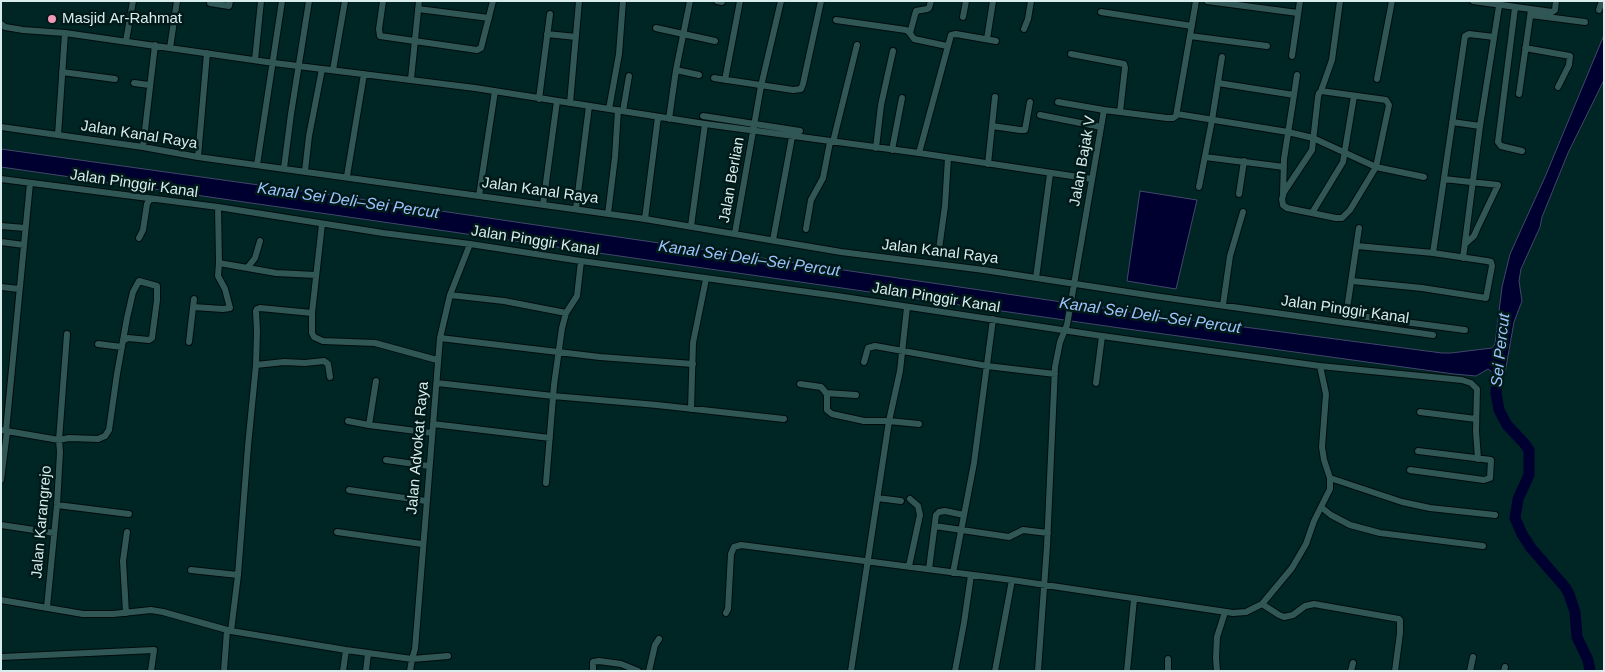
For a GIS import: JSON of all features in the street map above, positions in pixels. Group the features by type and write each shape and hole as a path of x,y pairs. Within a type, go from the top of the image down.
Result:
{"street":[{"path":"126,41 133,1"},
{"path":"170,48 177,1"},
{"path":"210,3 229,6 230,1"},
{"path":"255,60 261,1"},
{"path":"257,165 282,1"},
{"path":"284,168 290,114 309,1"},
{"path":"333,70 345,1"},
{"path":"383,1 380,35 415,42 479,50 493,1"},
{"path":"411,79 419,1"},
{"path":"570,103 578,1"},
{"path":"609,109 619,54 623,1"},
{"path":"669,119 682,34 690,1"},
{"path":"726,80 740,1"},
{"name":"Jalan Berlian","path":"735,233 761,86 781,1"},
{"path":"714,78 798,90 802,87 821,1"},
{"path":"910,34 916,11 927,9 931,1"},
{"path":"963,17 966,1"},
{"path":"987,39 993,1"},
{"path":"1024,29 1031,1"},
{"path":"1177,114 1196,1"},
{"path":"1207,1 1298,13"},
{"path":"1292,56 1300,1"},
{"path":"1283,196 1312,150 1318,98 1332,60 1340,1"},
{"path":"1377,79 1392,1"},
{"path":"1473,1 1498,6 1513,5 1531,12 1585,22"},
{"path":"1531,12 1554,12 1556,1"},
{"path":"1599,10 1602,1"},
{"path":"1513,5 1498,143 1501,146 1522,151"},
{"path":"1464,258 1480,126 1498,6"},
{"path":"418,9 488,18"},
{"path":"1101,12 1192,26"},
{"path":"1519,94 1531,12"},
{"path":"539,99 550,14"},
{"path":"836,20 906,30 914,39 947,46"},
{"path":"1,24 23,30 65,33 274,63 411,79 705,124 800,131"},
{"path":"656,28 715,41"},
{"path":"58,134 65,33"},
{"path":"547,34 576,37"},
{"path":"920,153 950,36 952,34 996,41"},
{"path":"1434,253 1465,36 1469,34 1494,37"},
{"path":"1190,36 1267,46"},
{"path":"143,147 155,45"},
{"path":"806,229 811,200 823,178 857,45"},
{"path":"1525,48 1569,54 1571,58 1569,65 1558,86"},
{"path":"876,148 882,105 893,51"},
{"path":"198,157 207,53"},
{"path":"1071,54 1124,64 1120,112"},
{"path":"1199,187 1222,57"},
{"path":"305,171 309,136 322,69"},
{"path":"676,70 699,75"},
{"path":"62,72 115,79"},
{"path":"347,176 364,74"},
{"path":"1297,75 1288,132 1282,203 1285,207 1336,218 1345,216 1376,167 1388,103 1386,100 1321,91"},
{"path":"608,214 620,110 629,76"},
{"path":"134,83 149,85"},
{"path":"1218,83 1294,95"},
{"path":"479,196 495,92"},
{"path":"1312,213 1340,168 1354,96"},
{"path":"988,164 995,97"},
{"path":"892,150 902,98"},
{"path":"542,205 557,101"},
{"path":"992,126 1025,130 1030,102"},
{"path":"1058,102 1104,110"},
{"path":"576,209 589,106"},
{"name":"Jalan Bajak V","path":"1066,327 1104,110 1171,118 1177,114 1288,132 1313,138 1376,167 1424,177"},
{"path":"1040,115 1101,127"},
{"path":"703,116 792,137 920,153 1092,180"},
{"path":"645,218 658,117"},
{"path":"1452,122 1480,126"},
{"path":"691,226 705,124"},
{"name":"Jalan Kanal Raya","path":"1,127 58,134 198,157 645,218 841,252 1036,278 1074,286"},
{"path":"772,240 792,137"},
{"path":"1205,157 1284,167"},
{"path":"939,249 945,206 948,158"},
{"path":"1239,194 1244,161"},
{"path":"1036,278 1050,174"},
{"name":"Jalan Pinggir Kanal","path":"1,178 218,207 582,262 827,294 992,319 1066,327 1102,336 1320,366 1467,381 1473,384 1476,389 1478,459"},
{"path":"1444,180 1498,185 1478,229 1474,236 1465,244"},
{"path":"1,480 30,182"},
{"path":"139,238 143,230 147,204 150,199"},
{"path":"193,307 230,308 225,289 218,278 218,207"},
{"path":"1222,305 1230,256 1243,212"},
{"path":"322,224 312,313 312,332 314,337 323,341 375,344 437,360"},
{"path":"1,226 25,228"},
{"path":"1359,228 1347,309 1350,315 1465,330"},
{"path":"248,267 255,258 260,241"},
{"path":"1,242 24,245"},
{"name":"Jalan Advokat Raya","path":"410,671 414,652 440,338 450,295 470,244"},
{"path":"1352,281 1422,288 1486,298 1492,264 1487,261 1434,253 1357,246"},
{"path":"546,483 553,396 559,353 566,313 577,296 582,262"},
{"path":"219,263 276,273 316,276"},
{"path":"691,408 693,343 706,279"},
{"path":"5,431 60,440 69,438 98,439 106,435 111,419 123,344 131,297 139,281 157,286 152,338 149,340 130,338 123,344 98,344"},
{"name":"Jalan Pinggir Kanal","path":"1074,286 1433,335"},
{"path":"1,287 19,289"},
{"path":"450,295 504,301 566,313"},
{"path":"189,342 194,299"},
{"path":"851,671 889,421 900,371 908,307"},
{"path":"224,671 238,575 256,364 256,311 257,309 312,313"},
{"path":"953,573 974,463 992,319"},
{"path":"1038,671 1048,533 1055,374 1060,342 1066,327"},
{"name":"Jalan Karangrejo","path":"47,607 57,505 67,334"},
{"path":"1096,383 1102,336"},
{"path":"440,338 559,353 693,364"},
{"path":"864,362 866,350 872,346 987,366 1055,374"},
{"path":"256,364 284,362 313,363 324,361 328,364 330,377"},
{"path":"726,613 728,609 731,554 733,549 740,545 1012,580 1242,614 1262,604 1280,584 1301,554 1330,489 1330,478 1322,447 1326,394 1320,366"},
{"path":"369,425 376,381"},
{"path":"437,383 784,419"},
{"path":"800,384 821,388 826,393 828,410 832,414 864,421 919,424"},
{"path":"826,393 856,395"},
{"path":"1420,412 1476,419"},
{"path":"348,421 432,433"},
{"path":"433,424 550,438"},
{"path":"1410,470 1489,479 1492,460 1418,451"},
{"path":"386,460 429,466"},
{"path":"1330,478 1402,502 1439,509 1495,515"},
{"path":"349,490 426,501"},
{"path":"877,498 901,501"},
{"path":"909,566 920,515 918,506 910,499"},
{"path":"57,505 129,514"},
{"path":"1321,507 1331,515 1350,524 1380,533 1483,546"},
{"path":"929,569 936,515 939,512 945,511 964,515"},
{"path":"1,525 54,533"},
{"path":"935,526 1009,537 1023,530 1048,533"},
{"path":"126,613 124,561 127,532"},
{"path":"337,532 422,544"},
{"path":"191,570 238,575"},
{"path":"956,671 971,575"},
{"path":"995,671 1012,580"},
{"path":"1127,671 1134,599"},
{"path":"1,600 83,614 126,613 151,610 229,630 346,650 412,659 448,656"},
{"path":"1262,604 1284,617 1293,615 1308,605 1314,604 1399,619 1400,633 1395,671"},
{"path":"1217,671 1217,637 1226,612"},
{"path":"649,671 656,643 659,639"},
{"path":"1,657 154,650 151,671"},
{"path":"343,671 346,650"},
{"path":"366,671 368,653"},
{"path":"1470,671 1473,657"},
{"path":"1168,659 1168,671"},
{"path":"592,671 593,662 599,661 622,664 638,671"},
{"path":"1351,671 1353,663"}],"water":[{"name":"Kanal Sei Deli–Sei Percut","path":"1604,35 1604,80 1568,153 1542,217 1540,227 1521,269 1519,281 1522,301 1514,322 1505,373 1492,372 1488,369 1476,376 1113,327 1,167 1,149 359,199 1130,312 1451,353 1492,348 1495,344 1502,287 1510,254 1545,177"},
{"path":"1140,191 1197,200 1176,289 1127,281"}],"waterway":[{"name":"Sei Percut","path":"1498,357 1496,393 1499,410 1507,425 1529,450 1529,475 1518,499 1515,518 1531,548 1569,594 1575,612 1577,637 1588,660 1590,671"}],"place":[{"name":"Masjid Ar-Rahmat","path":"52,19"}]}
